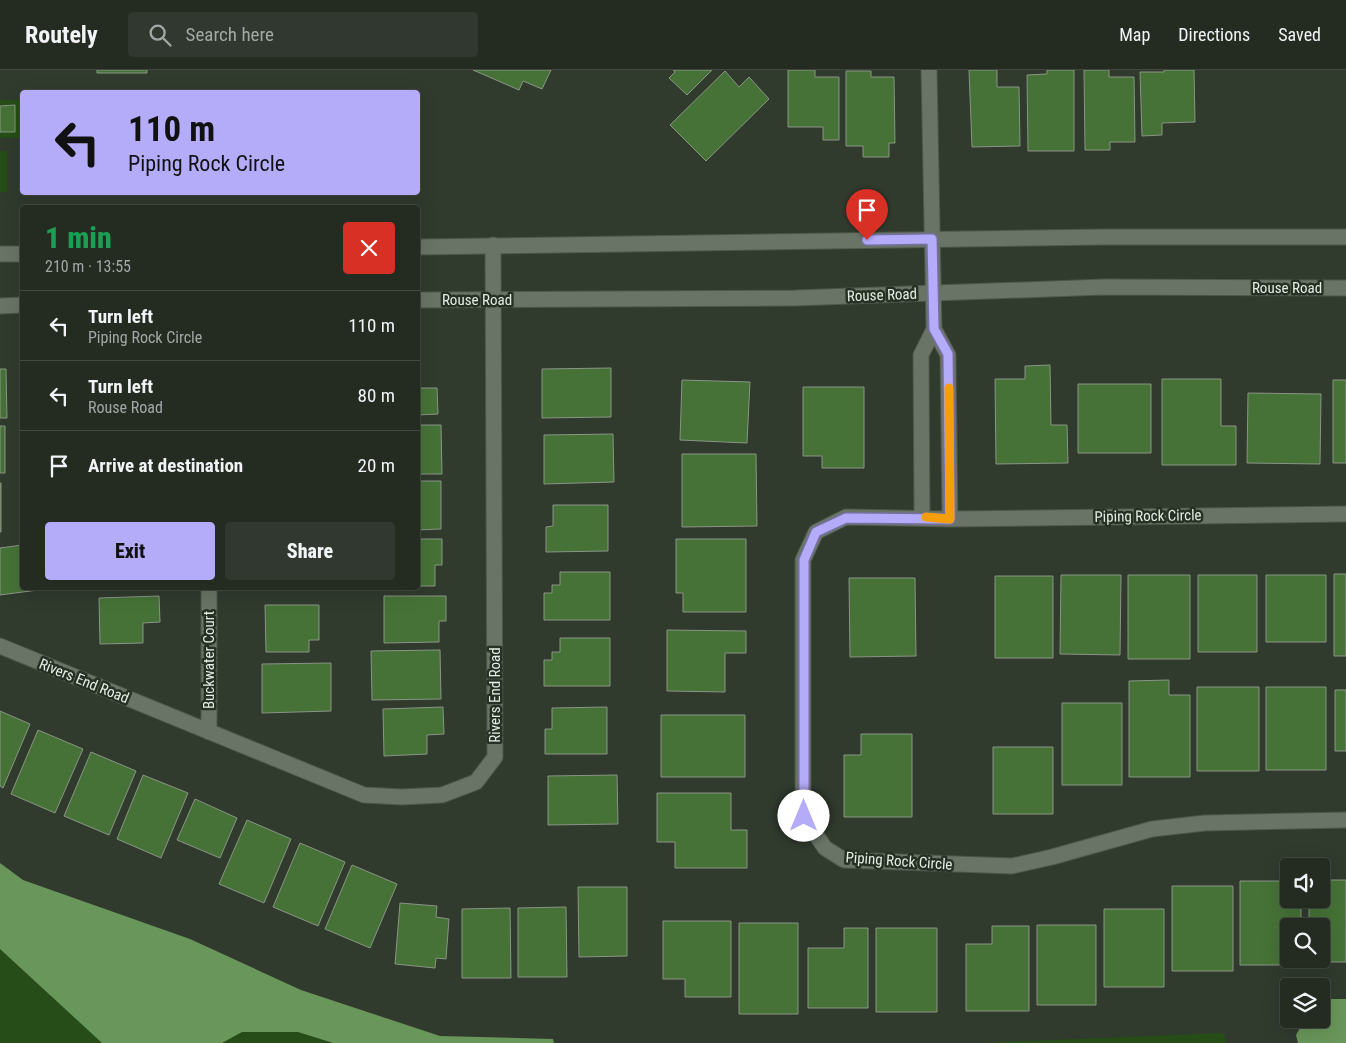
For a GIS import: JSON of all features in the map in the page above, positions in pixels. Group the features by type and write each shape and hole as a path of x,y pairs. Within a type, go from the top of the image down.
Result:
{"street":[{"path":"929,70 934,329 948,354 950,519"},
{"path":"420,246 1102,237 1346,237"},
{"name":"Rivers End Road","path":"0,646 364,795 402,798 442,795 476,782 495,757 493,245"},
{"path":"0,254 20,254"},
{"name":"Rouse Road","path":"420,300 795,298 1104,287 1346,288"},
{"path":"0,306 20,305"},
{"path":"922,517 921,354 934,329"},
{"path":"922,430 949,431"},
{"name":"Piping Rock Circle","path":"1346,514 950,519 922,517 846,518 816,532 804,560 804,816 825,848 844,860 1012,866 1052,857 1152,829 1205,823 1346,820"},
{"name":"Buckwater Court","path":"209,590 209,732"}],"shaded area":[{"path":"0,100 20,100 20,138 0,138"},
{"path":"0,151 7,151 7,192 0,192"},
{"path":"0,863 23,880 190,939 301,990 440,1036 553,1039 554,1043 333,1043 298,1032 242,1032 222,1043 102,1043 0,949"},
{"path":"0,949 102,1043 0,1043"},
{"path":"1330,999 1346,999 1346,1043 1298,1043 1296,1035 1300,1028 1330,1028"},
{"path":"242,1032 298,1032 333,1043 222,1043"},
{"path":"1224,1033 1226,1043 976,1043"}],"building":[{"path":"97,70 147,70 147,73 97,73"},
{"path":"473,70 551,70 542,89 523,81 519,90"},
{"path":"673,70 712,70 687,95 669,78 675,72"},
{"path":"788,70 815,70 815,77 839,77 839,140 823,140 823,127 788,127"},
{"path":"969,70 997,70 997,87 1019,87 1020,146 972,147"},
{"path":"1047,70 1074,70 1074,151 1028,151 1027,75 1047,74"},
{"path":"1084,70 1109,70 1109,77 1134,77 1135,142 1110,142 1110,150 1085,150"},
{"path":"1164,70 1194,70 1195,122 1162,123 1162,135 1142,136 1140,72 1164,72"},
{"path":"725,71 739,87 749,77 769,99 706,161 670,125"},
{"path":"846,71 871,71 871,77 894,77 895,143 889,143 889,157 863,157 863,146 846,146"},
{"path":"15,105 15,132 0,132 0,106"},
{"path":"1050,365 1051,425 1067,425 1068,463 996,464 995,379 1025,379 1025,366"},
{"path":"611,368 611,417 542,418 542,369"},
{"path":"0,369 6,369 7,418 0,418"},
{"path":"1162,379 1221,379 1221,426 1236,426 1236,465 1162,465"},
{"path":"682,380 750,382 747,443 680,440"},
{"path":"1333,380 1346,380 1346,463 1333,463"},
{"path":"1078,384 1151,384 1151,453 1078,453"},
{"path":"803,387 864,387 864,468 822,468 822,456 803,456"},
{"path":"420,388 437,388 438,414 420,415"},
{"path":"1248,393 1321,394 1320,464 1247,463"},
{"path":"420,425 441,425 442,474 420,474"},
{"path":"0,426 5,426 5,473 0,473"},
{"path":"613,434 614,482 544,484 544,435"},
{"path":"682,454 756,454 757,526 682,527"},
{"path":"420,481 441,481 441,529 420,530"},
{"path":"1,483 1,532 0,532"},
{"path":"553,505 608,505 608,551 546,552 546,527 553,526"},
{"path":"420,539 442,539 442,565 435,565 435,586 420,586"},
{"path":"676,539 746,539 746,612 683,612 683,593 676,593"},
{"path":"20,545 20,590 38,590 0,595 0,548"},
{"path":"560,572 610,572 610,620 544,620 544,593 552,593 552,585 560,585"},
{"path":"1334,574 1346,574 1346,656 1334,656"},
{"path":"1061,575 1121,575 1120,655 1060,654"},
{"path":"1128,575 1190,575 1190,659 1128,659"},
{"path":"1198,575 1257,575 1257,652 1198,652"},
{"path":"1266,575 1326,575 1326,642 1266,642"},
{"path":"995,576 1053,576 1053,658 995,658"},
{"path":"849,578 915,578 916,656 850,657"},
{"path":"159,596 160,622 143,623 143,643 100,644 99,598"},
{"path":"384,596 446,596 446,621 439,621 439,642 384,643"},
{"path":"265,605 319,605 319,640 309,640 309,652 266,652"},
{"path":"667,630 746,631 746,653 725,653 725,692 667,691"},
{"path":"560,638 610,638 610,686 544,686 544,660 552,660 552,652 560,652"},
{"path":"440,650 441,699 372,700 371,651"},
{"path":"331,663 331,711 262,713 262,664"},
{"path":"1169,680 1169,695 1190,695 1190,777 1129,777 1129,681"},
{"path":"1197,687 1259,687 1259,771 1197,771"},
{"path":"1266,687 1326,687 1326,770 1266,770"},
{"path":"1335,690 1346,690 1346,751 1335,751"},
{"path":"1062,703 1122,703 1122,785 1062,785"},
{"path":"443,707 444,734 427,735 427,754 384,756 383,709"},
{"path":"607,707 607,754 545,754 545,729 552,729 552,708"},
{"path":"0,711 30,724 3,788 0,786"},
{"path":"661,715 745,715 745,777 661,777"},
{"path":"38,730 83,749 55,813 11,794"},
{"path":"861,734 912,734 912,817 844,817 844,755 861,755"},
{"path":"993,747 1053,747 1053,814 993,814"},
{"path":"91,752 136,771 109,835 64,816"},
{"path":"143,775 188,793 161,858 117,839"},
{"path":"617,775 618,824 548,825 548,776"},
{"path":"657,793 731,793 731,830 747,830 747,868 675,868 675,842 657,842"},
{"path":"195,799 237,818 220,858 177,840"},
{"path":"247,820 291,839 264,903 219,884"},
{"path":"300,843 345,862 318,926 273,907"},
{"path":"352,865 397,884 370,948 325,929"},
{"path":"1330,880 1346,880 1346,962 1330,962 1330,918 1309,918 1309,908 1330,908"},
{"path":"1240,881 1280,881 1280,908 1301,908 1301,918 1280,918 1280,965 1240,965"},
{"path":"1172,886 1233,886 1233,971 1172,971"},
{"path":"578,887 627,887 627,956 579,957"},
{"path":"400,903 437,906 436,917 449,919 446,959 436,958 435,968 395,964"},
{"path":"566,907 567,977 518,977 518,908"},
{"path":"510,908 511,978 462,978 462,909"},
{"path":"1104,909 1164,909 1164,987 1104,987"},
{"path":"663,921 731,921 731,997 685,997 685,979 663,979"},
{"path":"739,923 798,923 798,1014 739,1014"},
{"path":"1037,925 1096,925 1096,1005 1037,1005"},
{"path":"992,926 1029,926 1029,1011 966,1011 966,944 992,944"},
{"path":"844,928 868,928 868,1008 808,1008 808,948 844,948"},
{"path":"876,928 937,928 937,1012 876,1012"}],"slow traffic":[{"path":"926,517 950,519 949,388"}],"route":[{"path":"804,816 804,560 816,532 846,518 922,517 950,519 948,354 934,329 932,239 867,240"}]}
